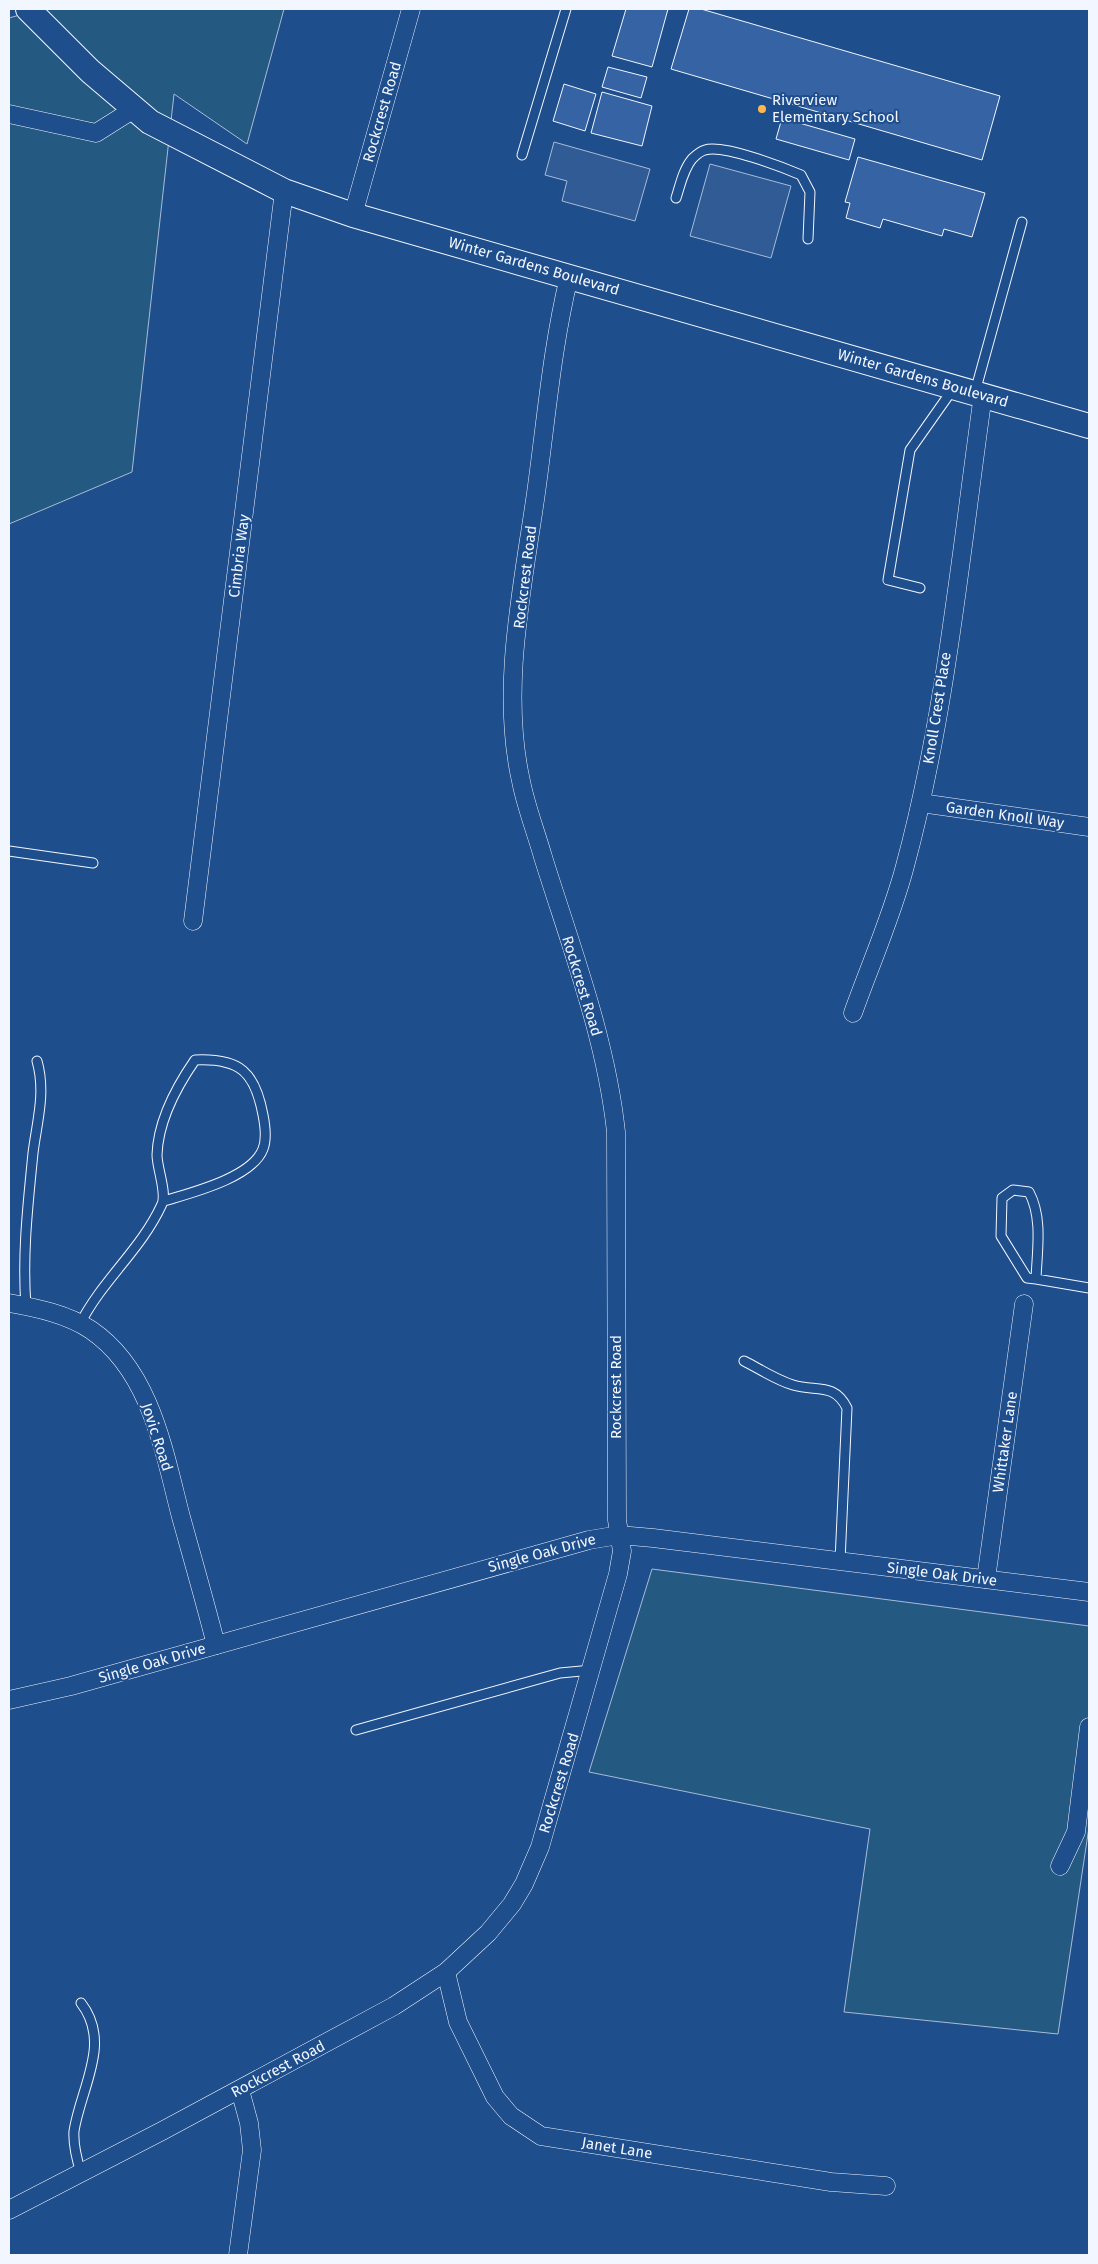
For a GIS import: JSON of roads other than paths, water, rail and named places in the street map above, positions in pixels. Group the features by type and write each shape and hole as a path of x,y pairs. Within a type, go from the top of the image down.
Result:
{"main road":[{"name":"Winter Gardens Boulevard","path":"28,9 90,71 150,122 284,191 353,215 1089,426"}],"street":[{"name":"Rockcrest Road","path":"353,215 411,9"},
{"path":"9,114 96,133 134,108"},
{"name":"Cimbria Way","path":"193,921 284,191"},
{"name":"Rockcrest Road","path":"9,2210 240,2090 394,2006 446,1972 488,1933 512,1904 524,1884 540,1847 592,1670 622,1551 617,1520 617,1177 614,1113 596,1028 523,791 514,730 514,694 519,622 557,330 569,277"},
{"name":"Knoll Crest Place","path":"853,1013 904,868 921,803 938,712 971,392"},
{"name":"Garden Knoll Way","path":"921,803 1089,827"},
{"name":"Jovic Road","path":"17,1304 52,1312 80,1324 107,1344 137,1381 150,1410 216,1645"},
{"name":"Whittaker Lane","path":"986,1579 1024,1304"},
{"name":"Single Oak Drive","path":"9,1700 70,1686 602,1537 620,1536 1089,1592"},
{"path":"1060,1866 1076,1832 1089,1727"},
{"name":"Janet Lane","path":"446,1972 458,2022 496,2097 511,2116 541,2136 831,2182 886,2186"},
{"path":"238,2255 252,2150 249,2123 240,2090"}],"lane":[{"path":"522,155 566,9"},
{"path":"676,198 685,171 693,158 704,150 720,149 780,166 801,174 810,192 808,239"},
{"path":"920,588 888,580 910,450 971,392 1022,222"},
{"path":"9,851 93,864"},
{"path":"80,1324 99,1290 140,1242 164,1201 157,1155 165,1116 196,1060 212,1059 233,1064 251,1077 260,1100 265,1128 263,1149 249,1165 227,1180 164,1201"},
{"path":"17,1304 26,1239 33,1151 42,1092 37,1062"},
{"path":"1036,1279 1038,1223 1035,1203 1029,1192 1013,1190 1002,1198 1001,1236 1027,1278 1089,1288"},
{"path":"744,1361 793,1385 831,1390 842,1397 847,1408 840,1561"},
{"path":"356,1730 560,1673 592,1670"},
{"path":"81,2002 92,2016 95,2051 74,2132 81,2173"}],"place":[{"name":"Riverview Elementary School","path":"762,109"}]}
